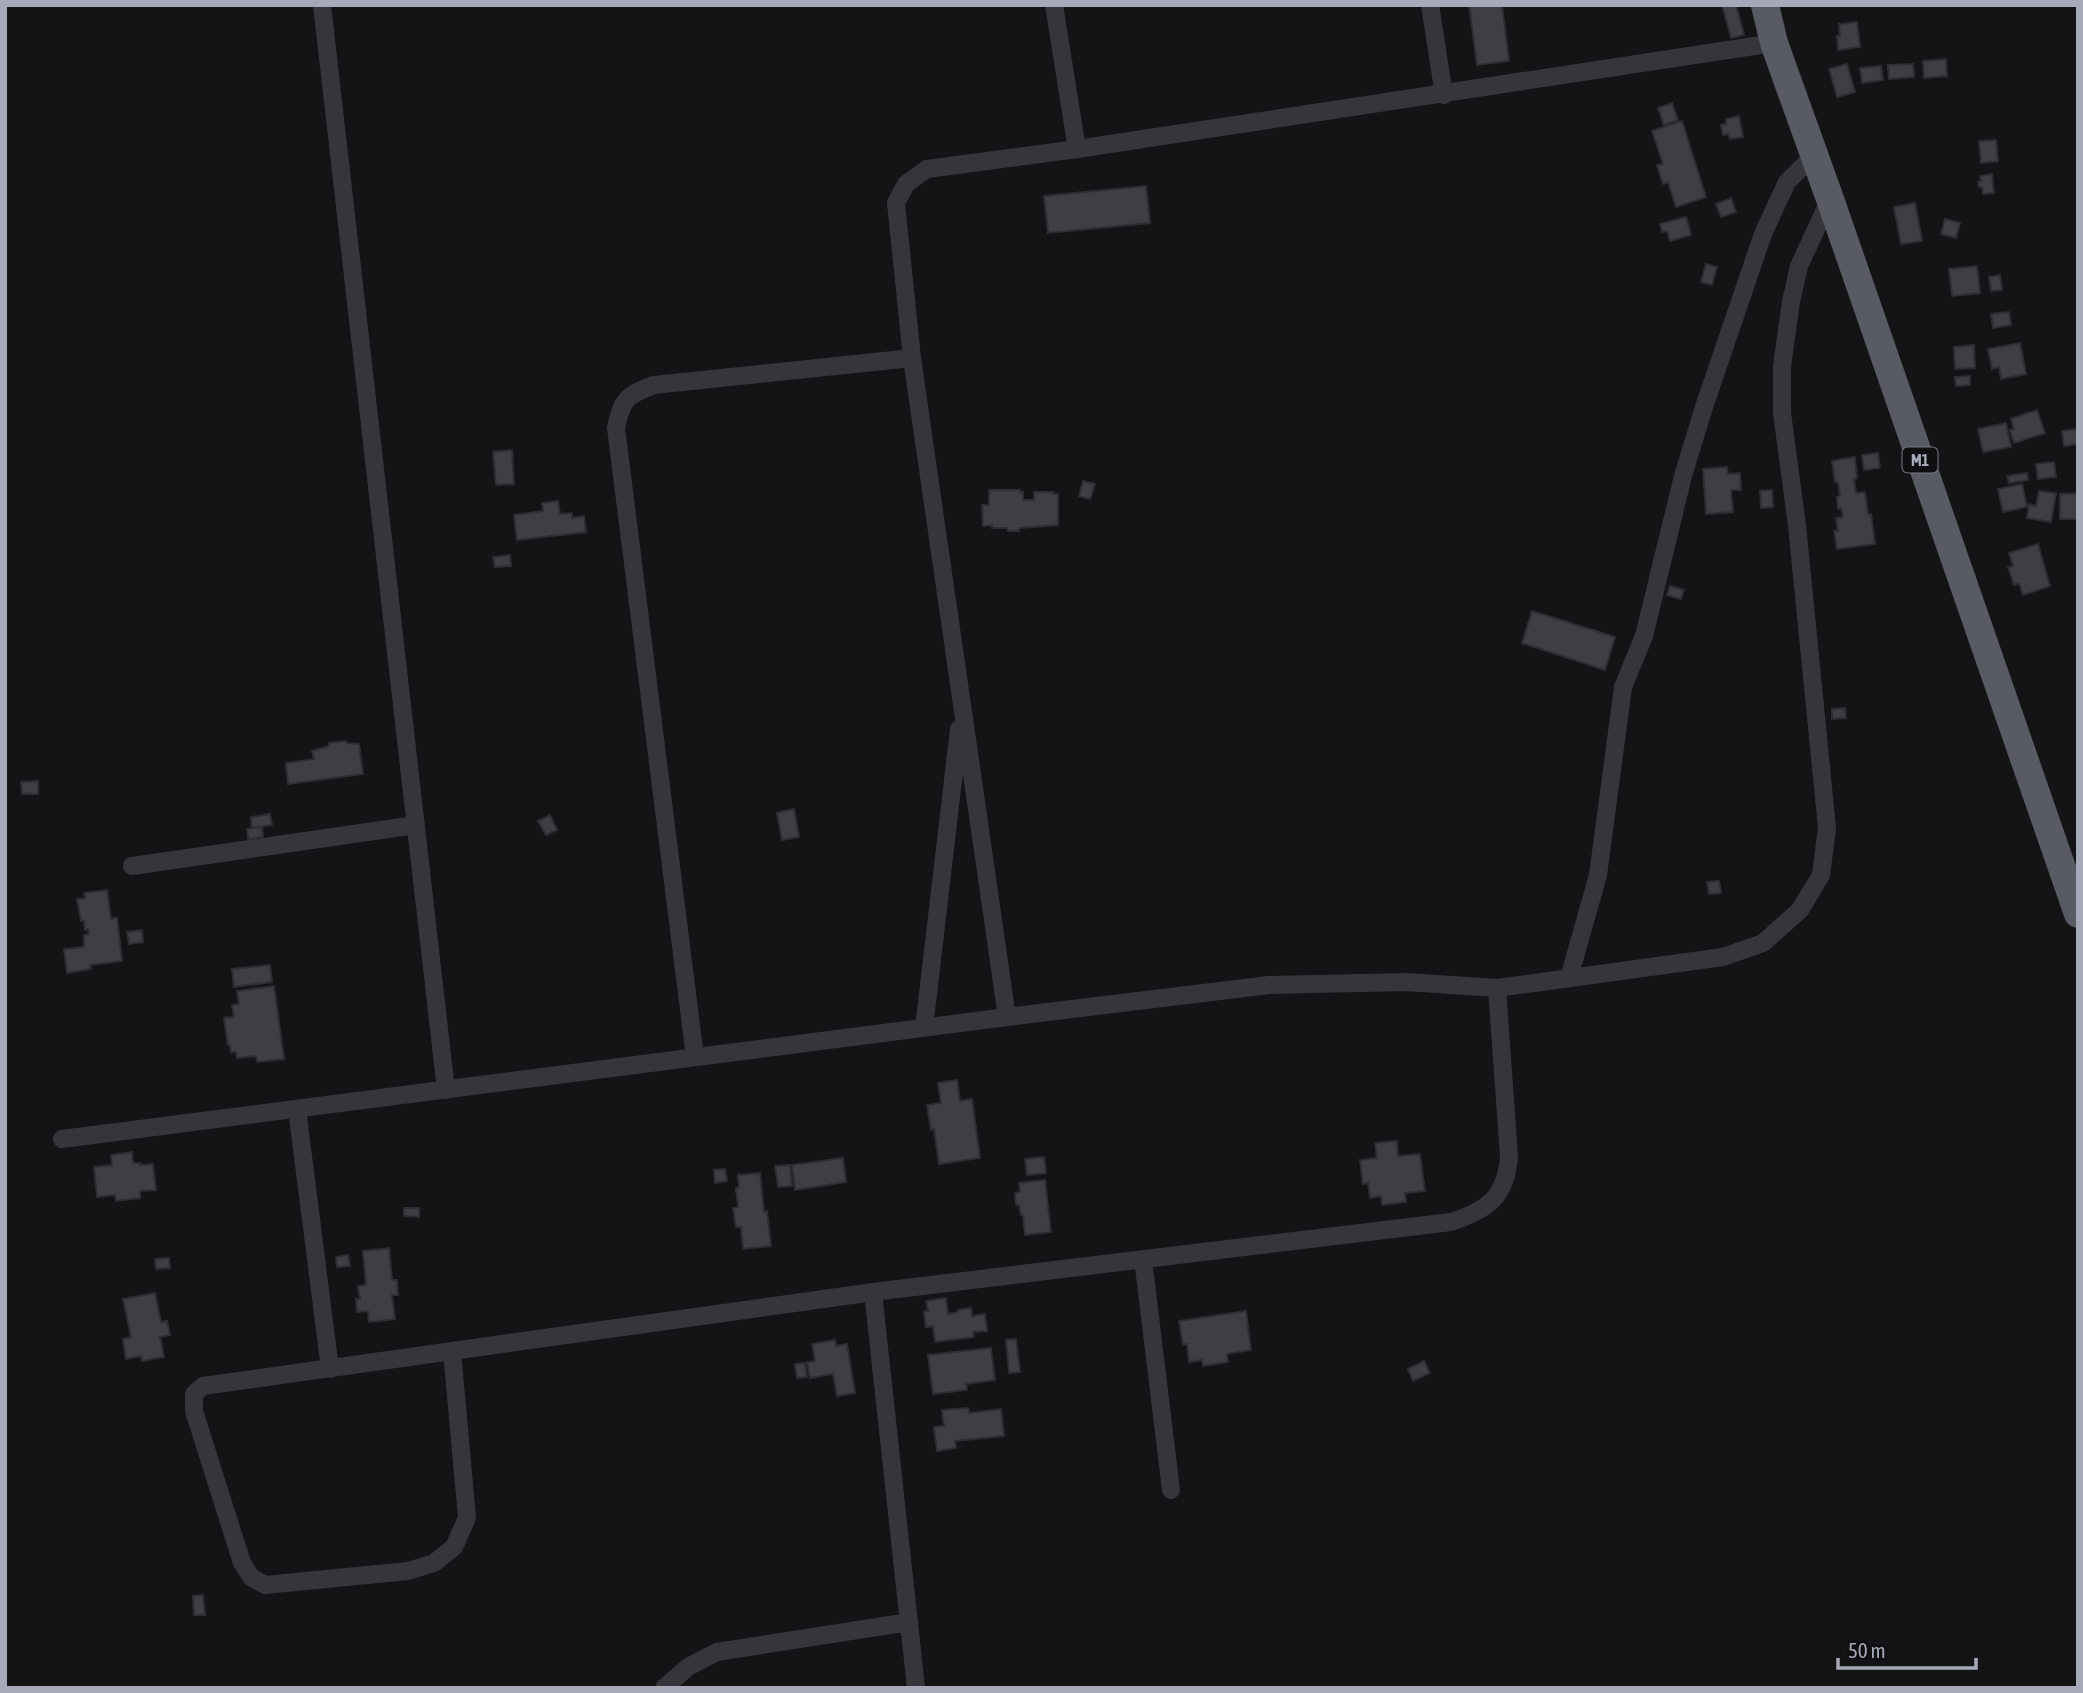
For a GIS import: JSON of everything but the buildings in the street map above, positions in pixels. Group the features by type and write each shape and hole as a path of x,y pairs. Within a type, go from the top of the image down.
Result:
{"highway":[{"name":"M1","path":"1765,5 1773,43 1830,199 2078,915"}],"street":[{"path":"322,5 446,1090"},
{"path":"1054,5 1077,149"},
{"path":"1430,5 1444,95"},
{"path":"1007,1017 912,358 896,202 906,184 927,169 1444,95 1773,43"},
{"path":"1569,978 1598,875 1623,687 1644,636 1690,453 1763,234 1787,182 1814,155"},
{"path":"62,1139 1269,985 1406,982 1497,988 1723,957 1763,943 1800,910 1821,875 1827,828 1797,525 1782,413 1782,390 1786,335 1799,266 1830,199"},
{"path":"695,1057 616,428 620,409 632,393 654,385 912,358"},
{"path":"924,1028 962,705"},
{"path":"132,866 416,825"},
{"path":"452,1351 467,1518 454,1547 434,1563 408,1572 265,1585 251,1577 242,1563 194,1411 194,1394 203,1386 330,1368 873,1292 1451,1222 1474,1214 1493,1202 1508,1171 1497,988"},
{"path":"297,1109 330,1368"},
{"path":"1143,1259 1171,1490"},
{"path":"873,1292 916,1688"},
{"path":"664,1688 688,1667 717,1652 909,1622"}]}
